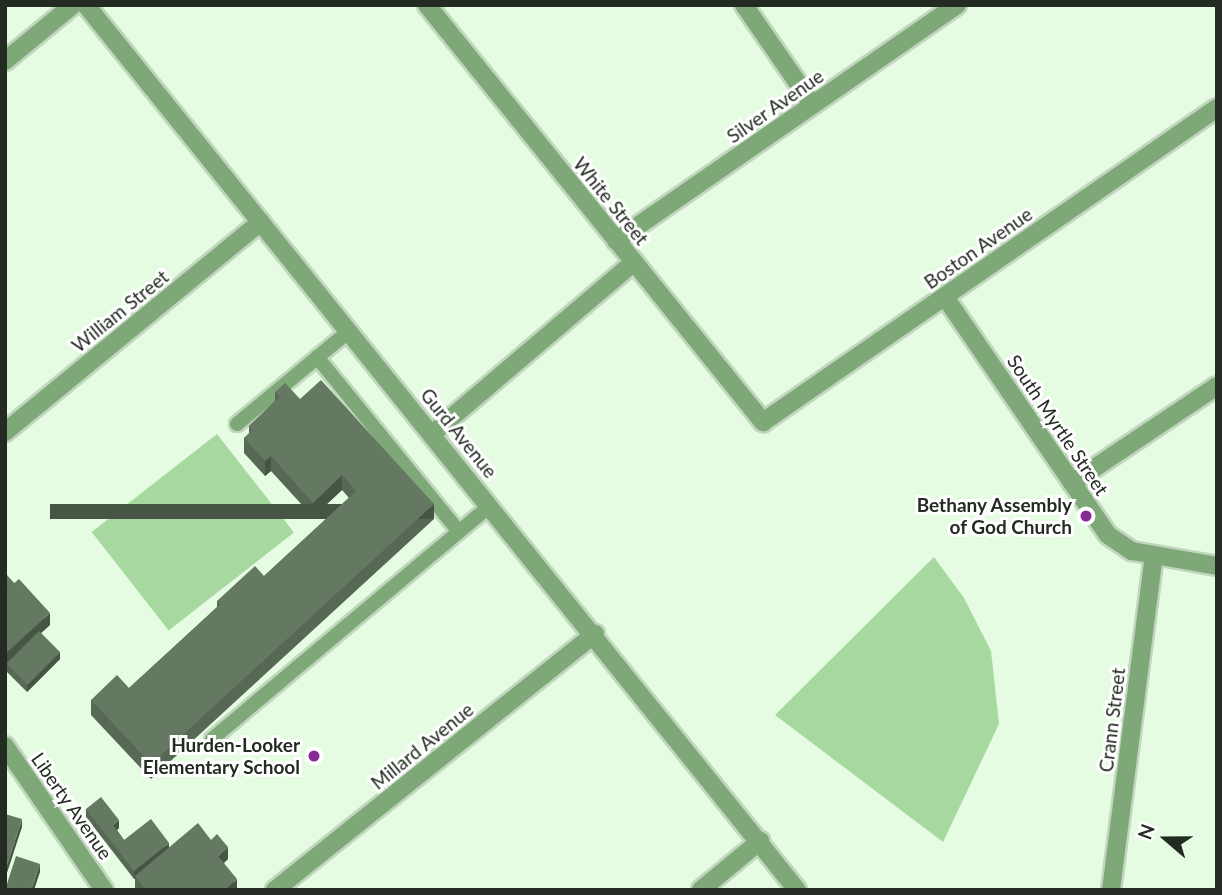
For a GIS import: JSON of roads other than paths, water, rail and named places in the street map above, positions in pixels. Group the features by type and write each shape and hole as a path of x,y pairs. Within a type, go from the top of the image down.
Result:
{"street":[{"path":"5,61 73,5"},
{"name":"Gurd Avenue","path":"86,5 595,634 797,890"},
{"name":"White Street","path":"427,5 763,422"},
{"path":"744,5 813,105"},
{"name":"Silver Avenue","path":"617,241 957,5"},
{"name":"Boston Avenue","path":"763,422 1217,108"},
{"name":"William Street","path":"5,432 261,222"},
{"path":"432,433 634,262"},
{"name":"South Myrtle Street","path":"945,297 1108,535 1132,551 1217,566"},
{"path":"1072,483 1217,386"},
{"name":"Crann Street","path":"1111,890 1154,556"},
{"name":"Millard Avenue","path":"275,890 595,634"},
{"name":"Liberty Avenue","path":"5,746 104,890"},
{"path":"701,890 760,841"}],"lane":[{"path":"237,424 349,331"},
{"path":"317,357 459,532"},
{"path":"212,739 490,506"}],"place":[{"name":"Bethany Assembly of God Church","path":"1086,516"},
{"name":"Hurden-Looker Elementary School","path":"314,756"}]}
